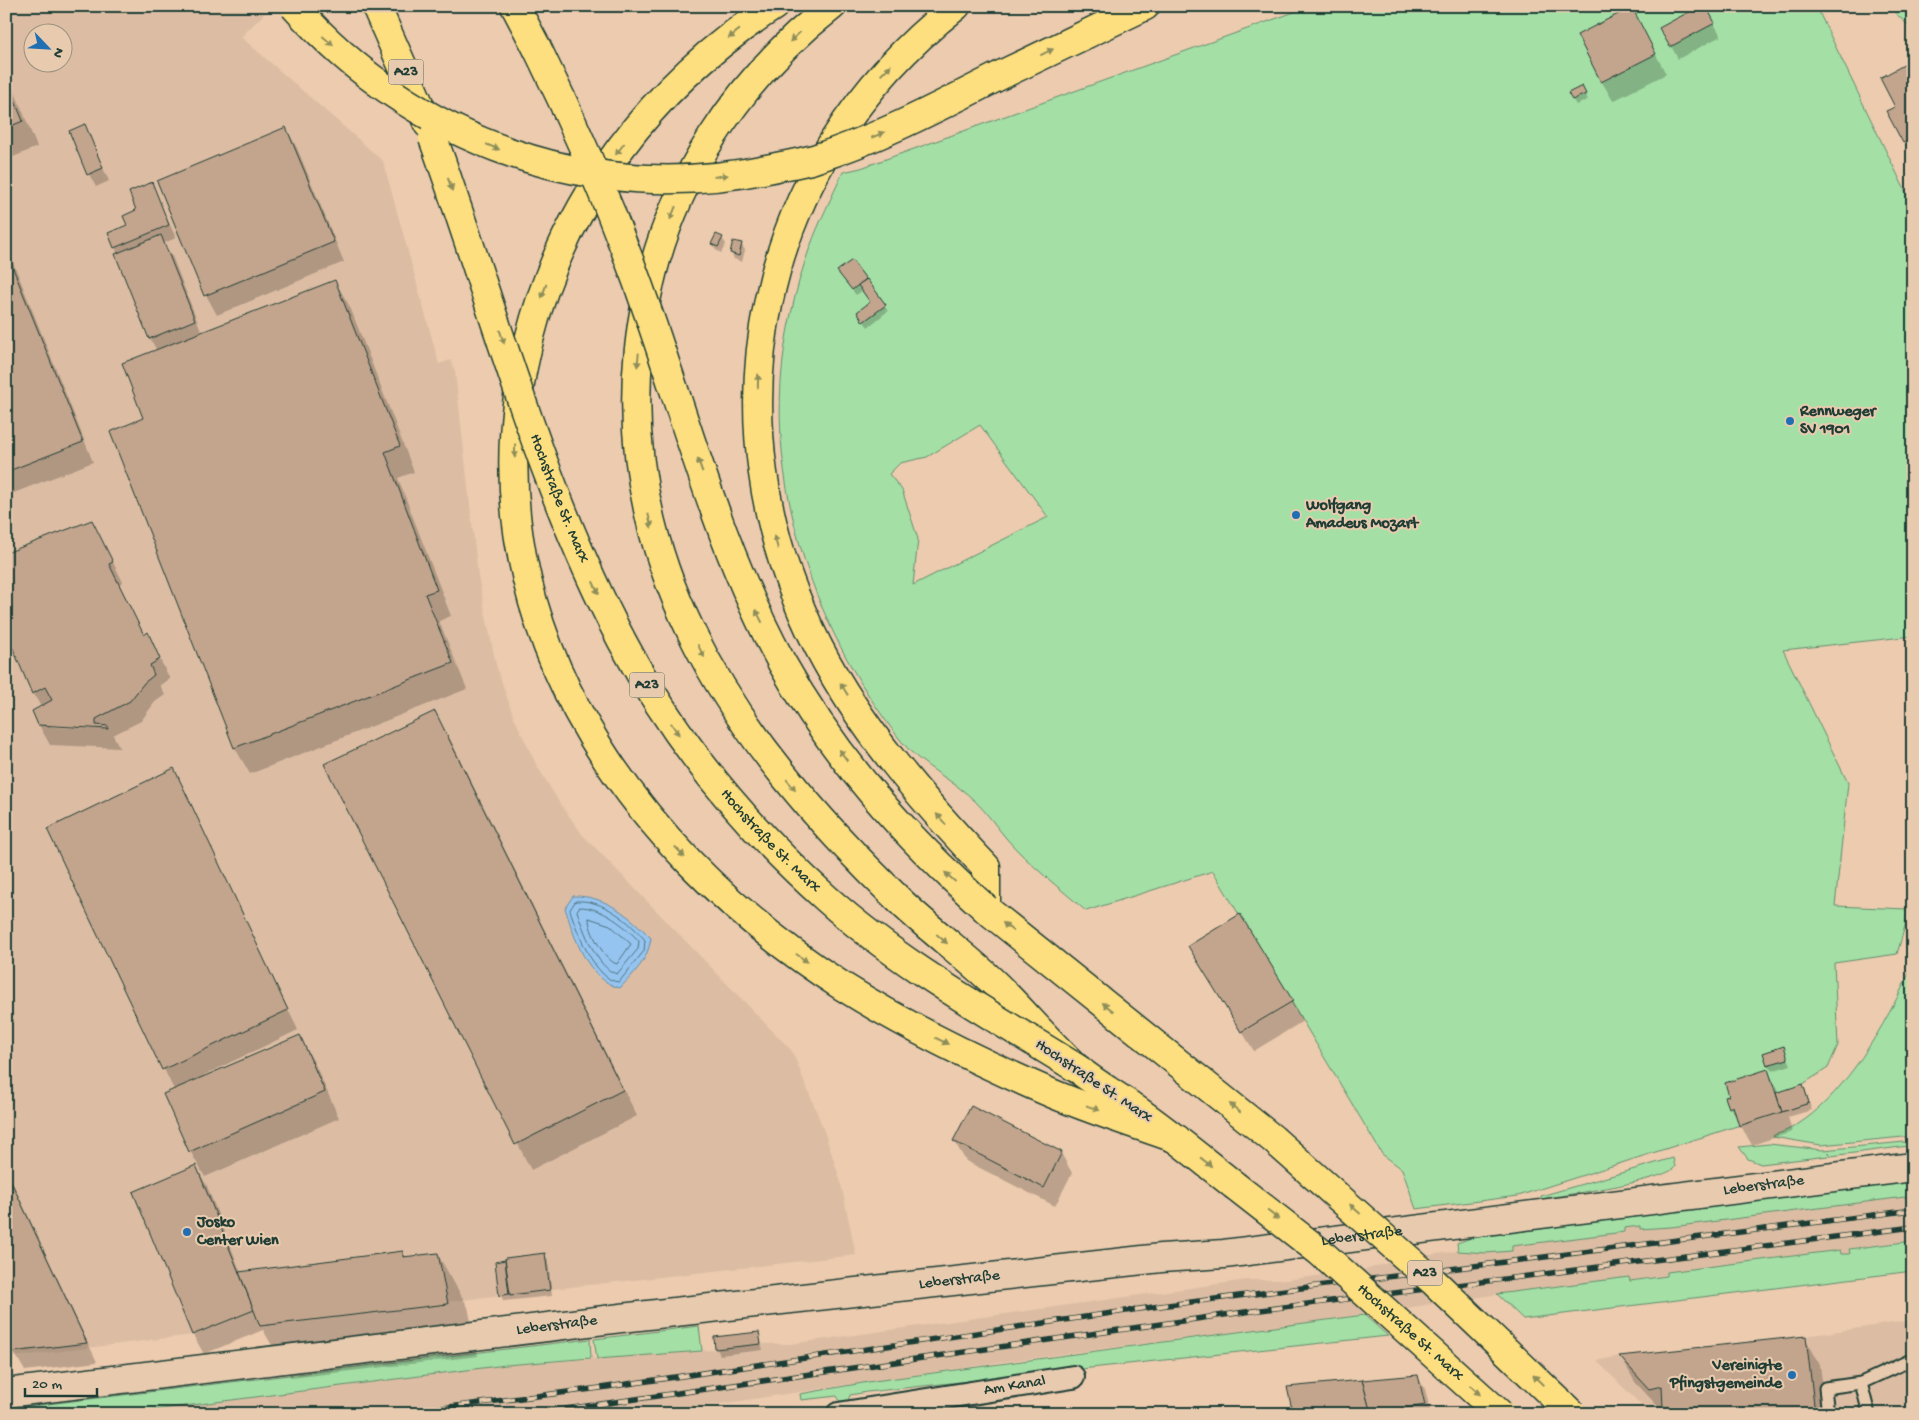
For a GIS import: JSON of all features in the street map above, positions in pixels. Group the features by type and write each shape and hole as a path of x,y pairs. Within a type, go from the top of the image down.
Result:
{"highway":[{"path":"294,6 318,33 391,93 444,125 497,149 558,167 624,178 691,180 747,173 812,159 866,140 1145,6"},
{"name":"Hochstraße St. Marx","path":"376,6 433,138 467,232 532,428 575,541 622,642 678,733 741,814 775,850 829,901 880,942 1081,1071 1177,1139 1320,1252 1500,1414"},
{"name":"A23","path":"515,6 570,115 598,176 648,312 720,525 755,609 783,663 825,731 869,790 933,861 986,909 1203,1082 1343,1199 1433,1281 1572,1414"},
{"path":"774,6 748,23 706,56 638,124 613,157 583,203 549,276 535,317 522,367 515,423 514,476 518,527 526,579 542,631 582,724 647,816 684,856 752,920 841,985 944,1043 1047,1092 1177,1139"},
{"path":"832,6 773,58 735,103 704,149 666,229 656,260 644,311 637,366 636,415 640,464 649,517 662,562 679,607 717,680 757,741 820,819 903,904 990,979 1081,1071"},
{"path":"956,6 925,31 880,76 845,122 821,161 802,198 783,246 767,305 758,370 758,436 763,487 776,543 794,592 818,646 846,692 908,780 940,818 986,867 986,909"}],"street":[{"name":"Leberstraße","path":"6,1394 621,1318 1161,1258 1243,1251 1913,1167"},
{"name":"Am Kanal","path":"838,1414 1074,1378"}],"lane":[{"path":"1828,1414 1825,1388 1861,1383 1913,1359"},
{"path":"1861,1383 1869,1414"}],"shaded area":[{"path":"6,6 265,6 268,10 241,37 383,161 439,364 451,360 455,371 478,576 496,665 513,715 536,764 559,802 582,834 792,1051 822,1125 840,1179 856,1255 509,1294 260,1326 253,1310 192,1335 6,1358"},
{"path":"1913,1196 1913,1241 1850,1249 1850,1254 1841,1254 1840,1250 1668,1272 1667,1276 1629,1281 1629,1277 1526,1290 1320,1321 1010,1361 652,1414 122,1414 506,1365 702,1351 761,1344 790,1344 1247,1280 1286,1280 1368,1269 1401,1259 1458,1251 1486,1253 1512,1251 1511,1246 1624,1232 1624,1228 1640,1226 1641,1229 1671,1227"},
{"path":"1913,1320 1913,1414 1650,1414 1597,1361 1619,1356 1806,1336"}],"green space":[{"path":"1311,6 1816,6 1913,207 1913,636 1783,650 1848,783 1835,906 1907,909 1905,926 1897,954 1834,963 1838,1045 1828,1068 1803,1084 1809,1103 1518,1196 1416,1209 1402,1169 1382,1154 1213,871 1086,911 1025,858 976,802 910,751 869,696 841,647 817,594 799,540 786,484 780,427 782,370 791,314 804,264 817,228 843,172 861,168","holes":["980,425 1048,517 913,585 918,539 902,490 889,474 900,463 927,457"]},
{"path":"1888,6 1899,6 1913,20 1913,30"},
{"path":"1913,964 1913,1136 1821,1145 1773,1137 1796,1125 1818,1109 1838,1088 1875,1038"},
{"path":"1904,1142 1908,1146 1831,1156 1829,1152 1828,1156 1761,1164 1748,1159 1739,1147 1769,1144 1823,1150"},
{"path":"1673,1158 1675,1167 1668,1172 1653,1177 1613,1187 1541,1199 1541,1196"},
{"path":"1913,1180 1913,1196 1671,1227 1640,1229 1640,1226 1624,1228 1624,1232 1512,1246 1512,1251 1486,1253 1458,1251 1457,1243 1471,1238"},
{"path":"1913,1241 1913,1271 1523,1319 1497,1294 1629,1277 1630,1281 1667,1276 1667,1272 1840,1250 1841,1254 1850,1254 1849,1249"},
{"path":"1364,1315 1388,1336 867,1392 850,1395 848,1401 840,1401 837,1396 801,1400 800,1394 874,1381"},
{"path":"699,1326 702,1351 597,1359 594,1339"},
{"path":"590,1339 591,1358 506,1365 122,1414 6,1414 6,1409"}],"water":[{"path":"573,896 596,899 616,908 651,938 644,959 620,988 599,976 590,967 578,944 565,908"}],"building":[{"path":"1700,6 1706,6 1715,23 1670,47 1659,28"},
{"path":"1632,7 1656,54 1601,82 1577,35"},
{"path":"1911,61 1913,138 1903,143 1886,111 1895,107 1880,78"},
{"path":"6,79 23,121 6,128"},
{"path":"1582,86 1586,94 1572,100 1568,93"},
{"path":"85,124 103,168 87,175 69,131"},
{"path":"286,127 334,242 204,296 157,181"},
{"path":"152,182 169,225 114,248 108,233 127,225 123,216 136,210 129,192"},
{"path":"716,234 723,237 718,247 711,244"},
{"path":"161,235 195,320 149,339 115,254"},
{"path":"733,241 742,243 739,256 730,253"},
{"path":"6,251 83,442 6,472"},
{"path":"852,260 866,279 852,290 837,271"},
{"path":"867,279 886,305 863,322 857,312 870,302 858,285"},
{"path":"335,280 400,446 385,452 437,590 425,594 453,663 234,748 110,432 143,418 122,363"},
{"path":"92,520 113,562 109,564 144,635 148,632 160,659 150,665 154,675 144,683 130,701 96,719 96,725 108,726 108,729 38,725 32,711 52,700 45,687 32,694 6,632 6,553"},
{"path":"435,711 623,1090 515,1145 324,764"},
{"path":"174,768 288,1010 162,1070 47,829"},
{"path":"1240,914 1293,1001 1241,1032 1188,946"},
{"path":"300,1035 325,1092 189,1152 163,1094"},
{"path":"1784,1046 1788,1059 1767,1065 1763,1053"},
{"path":"1768,1069 1782,1112 1739,1126 1733,1106 1729,1108 1725,1097 1729,1096 1725,1083"},
{"path":"1803,1084 1809,1103 1782,1112 1776,1093"},
{"path":"971,1106 1062,1152 1044,1188 953,1141"},
{"name":"Josko Center Wien","path":"196,1165 254,1310 192,1335 133,1192"},
{"path":"6,1171 87,1343 12,1352 6,1340"},
{"path":"403,1251 403,1257 438,1253 448,1304 260,1326 239,1272"},
{"path":"545,1253 550,1290 510,1295 505,1258"},
{"path":"505,1260 509,1294 499,1296 495,1262"},
{"path":"759,1332 761,1344 715,1349 714,1337"},
{"path":"1806,1336 1815,1414 1678,1414 1671,1407 1663,1407 1662,1386 1649,1389 1619,1356"},
{"path":"1418,1375 1425,1405 1371,1414 1362,1380"},
{"path":"1362,1380 1371,1414 1293,1414 1287,1387"}],"railway":[{"path":"394,1414 600,1388 1160,1306 1913,1210"},
{"path":"531,1414 1245,1312 1913,1227"}],"place":[{"name":"Rennweger SV 1901","path":"1790,421"},
{"name":"Wolfgang Amadeus Mozart","path":"1296,515"},
{"name":"Josko Center Wien","path":"187,1232"},
{"name":"Vereinigte Pfingstgemeinde","path":"1792,1375"}]}
